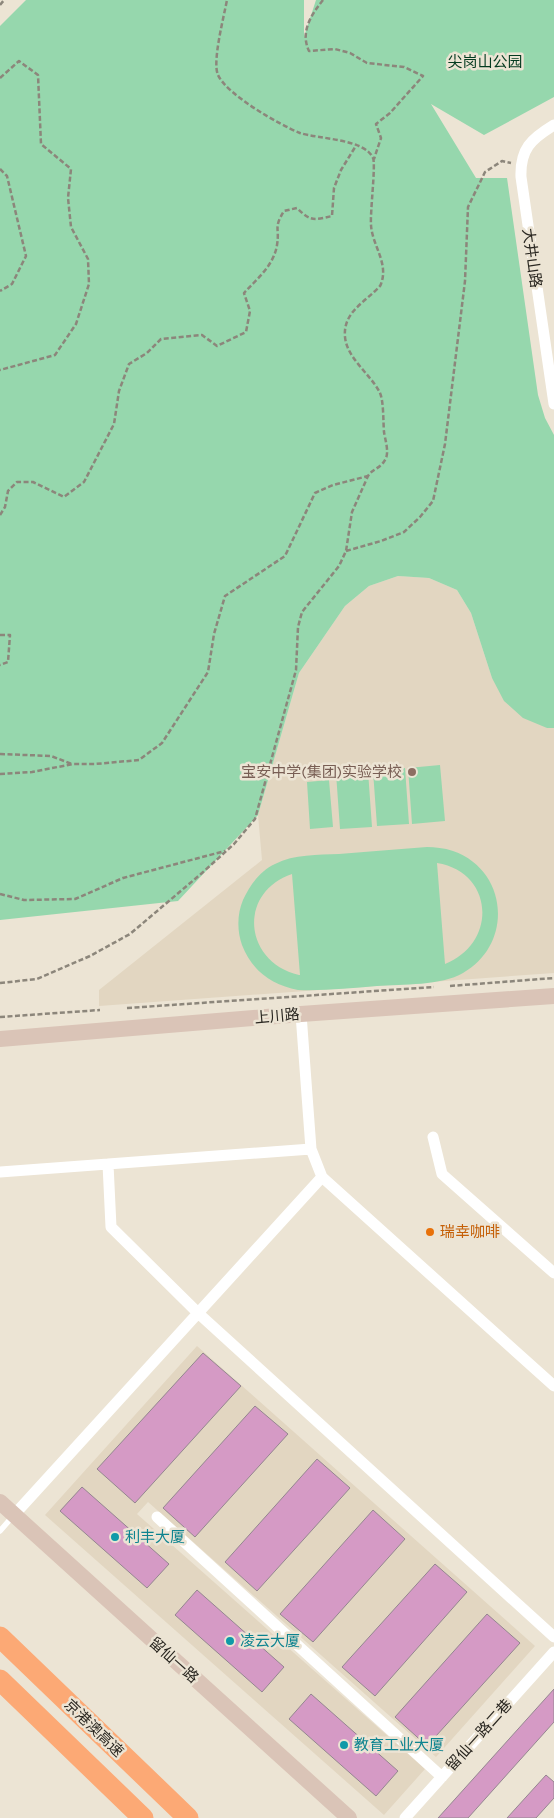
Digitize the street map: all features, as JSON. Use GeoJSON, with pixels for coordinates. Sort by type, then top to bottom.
{"type":"FeatureCollection","features":[{"type":"Feature","properties":{"kind":"highway","name":"京港澳高速"},"geometry":{"type":"LineString","coordinates":[[0,1637],[188,1818]]}},
{"type":"Feature","properties":{"kind":"highway","name":"京港澳高速"},"geometry":{"type":"LineString","coordinates":[[0,1680],[143,1818]]}},
{"type":"Feature","properties":{"kind":"main road","name":"上川路"},"geometry":{"type":"LineString","coordinates":[[0,1039],[301,1014],[554,996]]}},
{"type":"Feature","properties":{"kind":"main road","name":"留仙一路"},"geometry":{"type":"LineString","coordinates":[[0,1502],[349,1818]]}},
{"type":"Feature","properties":{"kind":"street"},"geometry":{"type":"LineString","coordinates":[[520,164],[524,152],[531,142],[554,125]]}},
{"type":"Feature","properties":{"kind":"street","name":"大井山路"},"geometry":{"type":"LineString","coordinates":[[520,164],[554,404]]}},
{"type":"Feature","properties":{"kind":"street"},"geometry":{"type":"LineString","coordinates":[[301,1014],[311,1149],[322,1177],[554,1386]]}},
{"type":"Feature","properties":{"kind":"street"},"geometry":{"type":"LineString","coordinates":[[433,1137],[442,1174],[554,1273]]}},
{"type":"Feature","properties":{"kind":"street"},"geometry":{"type":"LineString","coordinates":[[0,1172],[311,1149]]}},
{"type":"Feature","properties":{"kind":"street"},"geometry":{"type":"LineString","coordinates":[[108,1164],[111,1226],[198,1313],[554,1637]]}},
{"type":"Feature","properties":{"kind":"street"},"geometry":{"type":"LineString","coordinates":[[14,1515],[322,1177]]}},
{"type":"Feature","properties":{"kind":"street"},"geometry":{"type":"LineString","coordinates":[[157,1517],[442,1777]]}},
{"type":"Feature","properties":{"kind":"street","name":"留仙一路二巷"},"geometry":{"type":"LineString","coordinates":[[405,1818],[553,1656]]}},
{"type":"Feature","properties":{"kind":"lane"},"geometry":{"type":"LineString","coordinates":[[0,1531],[14,1515]]}},
{"type":"Feature","properties":{"kind":"path"},"geometry":{"type":"LineString","coordinates":[[0,5],[4,0]]}},
{"type":"Feature","properties":{"kind":"path"},"geometry":{"type":"LineString","coordinates":[[226,0],[216,61],[218,74],[225,84],[242,99],[271,119],[301,133],[357,144],[367,150],[374,159]]}},
{"type":"Feature","properties":{"kind":"path"},"geometry":{"type":"LineString","coordinates":[[0,983],[37,979],[90,956],[130,934],[202,873],[255,819],[296,670],[298,627],[302,612],[339,566],[346,551],[352,512],[368,476],[380,467],[387,455],[380,392],[349,351],[345,338],[346,323],[350,314],[381,285],[384,269],[371,227],[374,159],[381,138],[376,124],[390,113],[423,76],[404,67],[366,63],[350,53],[335,50],[309,51],[306,44],[306,26],[323,0]]}},
{"type":"Feature","properties":{"kind":"path"},"geometry":{"type":"LineString","coordinates":[[0,78],[19,61],[38,75],[41,144],[71,169],[68,198],[71,227],[88,259],[89,284],[76,324],[55,355],[0,370]]}},
{"type":"Feature","properties":{"kind":"path"},"geometry":{"type":"LineString","coordinates":[[0,514],[5,507],[8,491],[17,482],[34,482],[64,497],[84,482],[114,424],[119,391],[130,364],[147,353],[161,339],[202,335],[217,346],[246,332],[250,311],[244,293],[269,266],[277,245],[277,223],[284,211],[297,208],[306,218],[316,219],[332,216],[334,188],[357,144]]}},
{"type":"Feature","properties":{"kind":"path"},"geometry":{"type":"LineString","coordinates":[[346,551],[404,532],[433,501],[445,444],[465,281],[468,207],[485,172],[502,161],[520,164]]}},
{"type":"Feature","properties":{"kind":"path"},"geometry":{"type":"LineString","coordinates":[[0,169],[8,176],[26,256],[12,284],[0,291]]}},
{"type":"Feature","properties":{"kind":"path"},"geometry":{"type":"LineString","coordinates":[[0,774],[32,772],[73,764],[139,760],[162,744],[208,672],[214,634],[225,596],[284,556],[315,493],[333,485],[368,476]]}},
{"type":"Feature","properties":{"kind":"path"},"geometry":{"type":"LineString","coordinates":[[0,635],[10,635],[8,662],[0,665]]}},
{"type":"Feature","properties":{"kind":"path"},"geometry":{"type":"LineString","coordinates":[[0,754],[51,756],[73,764]]}},
{"type":"Feature","properties":{"kind":"path"},"geometry":{"type":"LineString","coordinates":[[0,894],[24,900],[75,899],[123,878],[226,850]]}},
{"type":"Feature","properties":{"kind":"path"},"geometry":{"type":"LineString","coordinates":[[450,986],[554,978]]}},
{"type":"Feature","properties":{"kind":"path"},"geometry":{"type":"LineString","coordinates":[[126,1008],[434,987]]}},
{"type":"Feature","properties":{"kind":"path"},"geometry":{"type":"LineString","coordinates":[[0,1017],[100,1010]]}},
{"type":"Feature","properties":{"kind":"shaded area","name":"宝安中学(集团)实验学校"},"geometry":{"type":"Polygon","coordinates":[[[398,576],[429,578],[457,590],[471,613],[492,678],[547,728],[554,728],[554,973],[99,1006],[99,990],[262,860],[258,815],[299,673],[345,606],[369,586],[398,576]]]}},
{"type":"Feature","properties":{"kind":"shaded area"},"geometry":{"type":"Polygon","coordinates":[[[197,1346],[535,1646],[436,1757],[148,1502],[137,1514],[425,1769],[384,1815],[45,1515],[197,1346]]]}},
{"type":"Feature","properties":{"kind":"green space","name":"尖岗山公园"},"geometry":{"type":"Polygon","coordinates":[[[26,0],[304,0],[304,37],[316,0],[554,0],[554,97],[484,135],[431,104],[476,178],[507,178],[538,395],[545,418],[554,435],[554,728],[547,728],[523,718],[504,701],[492,678],[471,613],[457,590],[429,578],[398,576],[369,586],[345,606],[299,673],[258,815],[178,901],[0,920],[0,26],[26,0]]]}},
{"type":"Feature","properties":{"kind":"green space"},"geometry":{"type":"Polygon","coordinates":[[[440,765],[445,821],[412,824],[408,768],[440,765]]]}},
{"type":"Feature","properties":{"kind":"green space"},"geometry":{"type":"Polygon","coordinates":[[[405,768],[409,824],[377,826],[373,771],[405,768]]]}},
{"type":"Feature","properties":{"kind":"green space"},"geometry":{"type":"Polygon","coordinates":[[[368,771],[372,827],[340,829],[336,773],[368,771]]]}},
{"type":"Feature","properties":{"kind":"green space"},"geometry":{"type":"Polygon","coordinates":[[[329,780],[333,827],[310,829],[307,782],[329,780]]]}},
{"type":"Feature","properties":{"kind":"green space"},"geometry":{"type":"Polygon","coordinates":[[[430,847],[453,851],[471,861],[485,874],[494,890],[498,908],[497,927],[491,944],[479,960],[463,973],[444,980],[422,984],[298,990],[280,985],[271,980],[257,969],[246,954],[240,940],[238,922],[243,900],[252,884],[270,867],[290,858],[306,856],[430,847]],[[437,863],[445,964],[462,954],[474,941],[481,925],[482,909],[479,893],[470,880],[456,869],[437,863]],[[292,874],[274,883],[262,896],[256,911],[254,927],[258,942],[267,956],[281,968],[300,975],[292,874]]]}},
{"type":"Feature","properties":{"kind":"building"},"geometry":{"type":"Polygon","coordinates":[[[203,1353],[241,1386],[135,1503],[97,1469],[203,1353]]]}},
{"type":"Feature","properties":{"kind":"building"},"geometry":{"type":"Polygon","coordinates":[[[255,1406],[288,1434],[195,1537],[163,1508],[255,1406]]]}},
{"type":"Feature","properties":{"kind":"building"},"geometry":{"type":"Polygon","coordinates":[[[317,1459],[350,1488],[257,1591],[225,1562],[317,1459]]]}},
{"type":"Feature","properties":{"kind":"building","name":"利丰大厦"},"geometry":{"type":"Polygon","coordinates":[[[82,1487],[169,1564],[147,1588],[60,1511],[82,1487]]]}},
{"type":"Feature","properties":{"kind":"building"},"geometry":{"type":"Polygon","coordinates":[[[373,1510],[405,1539],[313,1642],[280,1614],[373,1510]]]}},
{"type":"Feature","properties":{"kind":"building"},"geometry":{"type":"Polygon","coordinates":[[[435,1564],[467,1592],[375,1696],[342,1667],[435,1564]]]}},
{"type":"Feature","properties":{"kind":"building","name":"凌云大厦"},"geometry":{"type":"Polygon","coordinates":[[[197,1590],[284,1667],[262,1692],[175,1615],[197,1590]]]}},
{"type":"Feature","properties":{"kind":"building"},"geometry":{"type":"Polygon","coordinates":[[[487,1614],[520,1643],[427,1746],[395,1717],[487,1614]]]}},
{"type":"Feature","properties":{"kind":"building"},"geometry":{"type":"Polygon","coordinates":[[[554,1689],[554,1722],[468,1818],[438,1818],[554,1689]]]}},
{"type":"Feature","properties":{"kind":"building","name":"教育工业大厦"},"geometry":{"type":"Polygon","coordinates":[[[311,1694],[398,1771],[376,1796],[289,1719],[311,1694]]]}},
{"type":"Feature","properties":{"kind":"building"},"geometry":{"type":"Polygon","coordinates":[[[546,1775],[554,1782],[554,1798],[536,1818],[507,1818],[546,1775]]]}},
{"type":"Feature","properties":{"kind":"place","name":"宝安中学(集团)实验学校"},"geometry":{"type":"Point","coordinates":[412,772]}},
{"type":"Feature","properties":{"kind":"place","name":"瑞幸咖啡"},"geometry":{"type":"Point","coordinates":[430,1232]}},
{"type":"Feature","properties":{"kind":"place","name":"利丰大厦"},"geometry":{"type":"Point","coordinates":[115,1537]}},
{"type":"Feature","properties":{"kind":"place","name":"凌云大厦"},"geometry":{"type":"Point","coordinates":[230,1641]}},
{"type":"Feature","properties":{"kind":"place","name":"教育工业大厦"},"geometry":{"type":"Point","coordinates":[344,1745]}}]}
